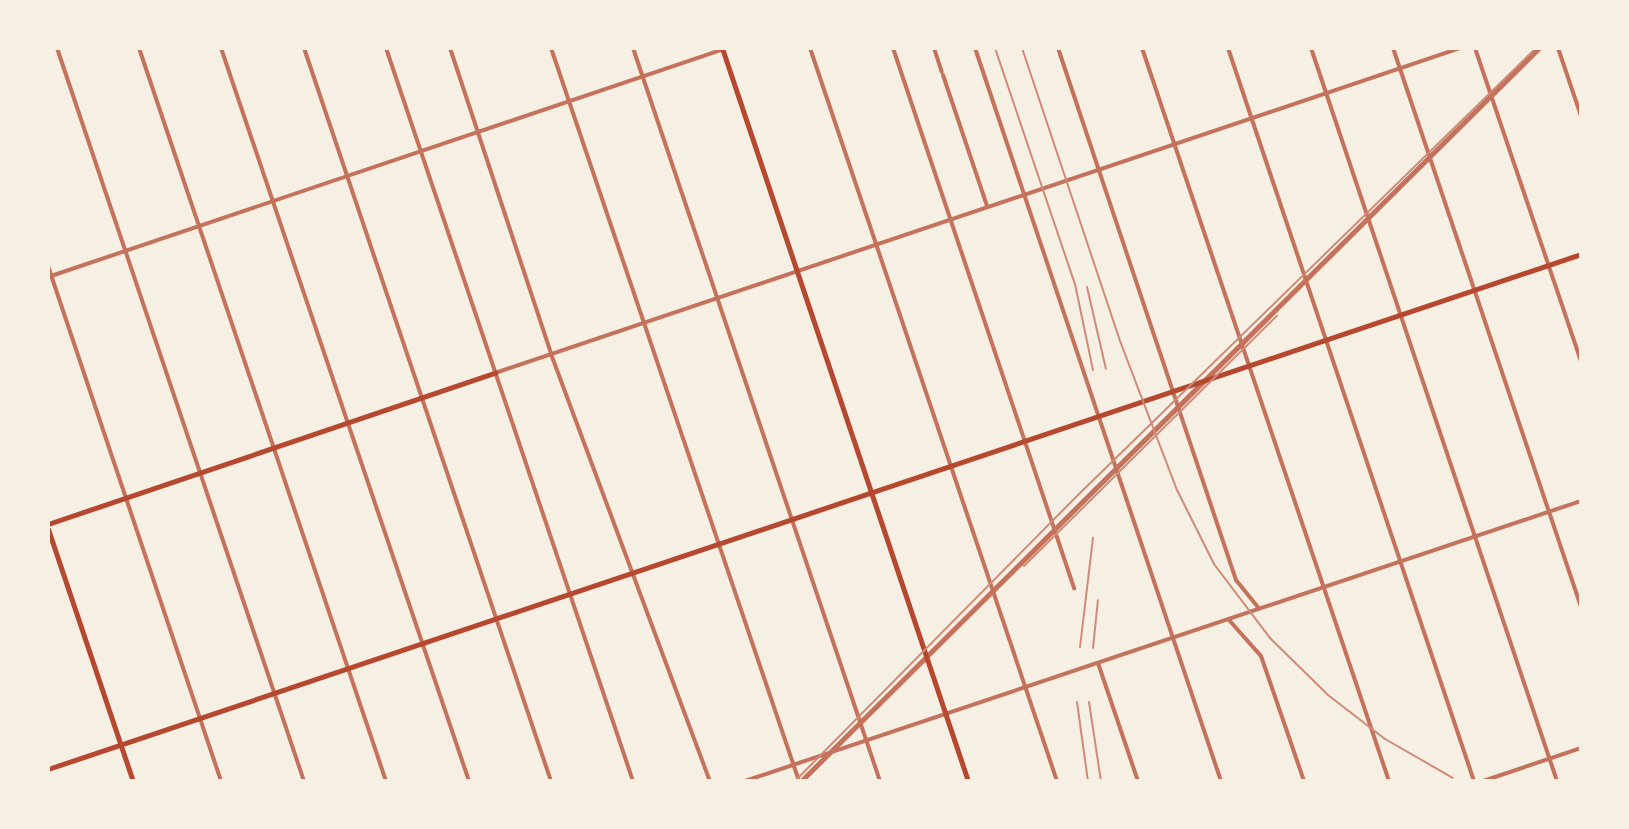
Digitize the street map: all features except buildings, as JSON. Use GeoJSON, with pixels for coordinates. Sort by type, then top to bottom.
{"type":"FeatureCollection","features":[{"type":"Feature","properties":{"kind":"main road"},"geometry":{"type":"LineString","coordinates":[[724,49],[968,781]]}},
{"type":"Feature","properties":{"kind":"main road"},"geometry":{"type":"LineString","coordinates":[[48,769],[1581,254]]}},
{"type":"Feature","properties":{"kind":"main road"},"geometry":{"type":"LineString","coordinates":[[133,781],[48,526],[495,373]]}},
{"type":"Feature","properties":{"kind":"street"},"geometry":{"type":"LineString","coordinates":[[57,48],[304,781]]}},
{"type":"Feature","properties":{"kind":"street"},"geometry":{"type":"LineString","coordinates":[[139,48],[386,781]]}},
{"type":"Feature","properties":{"kind":"street"},"geometry":{"type":"LineString","coordinates":[[221,48],[469,781]]}},
{"type":"Feature","properties":{"kind":"street"},"geometry":{"type":"LineString","coordinates":[[304,48],[551,781]]}},
{"type":"Feature","properties":{"kind":"street"},"geometry":{"type":"LineString","coordinates":[[386,48],[633,781]]}},
{"type":"Feature","properties":{"kind":"street"},"geometry":{"type":"LineString","coordinates":[[450,48],[551,354],[710,781]]}},
{"type":"Feature","properties":{"kind":"street"},"geometry":{"type":"LineString","coordinates":[[551,48],[792,765],[800,781],[1539,48]]}},
{"type":"Feature","properties":{"kind":"street"},"geometry":{"type":"LineString","coordinates":[[633,48],[880,781]]}},
{"type":"Feature","properties":{"kind":"street"},"geometry":{"type":"LineString","coordinates":[[810,48],[1057,781]]}},
{"type":"Feature","properties":{"kind":"street"},"geometry":{"type":"LineString","coordinates":[[893,48],[1074,588]]}},
{"type":"Feature","properties":{"kind":"street"},"geometry":{"type":"LineString","coordinates":[[934,48],[987,207]]}},
{"type":"Feature","properties":{"kind":"street"},"geometry":{"type":"LineString","coordinates":[[975,48],[1221,781]]}},
{"type":"Feature","properties":{"kind":"street"},"geometry":{"type":"LineString","coordinates":[[1058,48],[1236,580],[1260,609]]}},
{"type":"Feature","properties":{"kind":"street"},"geometry":{"type":"LineString","coordinates":[[1142,48],[1389,781]]}},
{"type":"Feature","properties":{"kind":"street"},"geometry":{"type":"LineString","coordinates":[[1228,48],[1474,781]]}},
{"type":"Feature","properties":{"kind":"street"},"geometry":{"type":"LineString","coordinates":[[1311,48],[1557,781]]}},
{"type":"Feature","properties":{"kind":"street"},"geometry":{"type":"LineString","coordinates":[[1393,48],[1581,607]]}},
{"type":"Feature","properties":{"kind":"street"},"geometry":{"type":"LineString","coordinates":[[495,373],[1460,48]]}},
{"type":"Feature","properties":{"kind":"street"},"geometry":{"type":"LineString","coordinates":[[1475,48],[1581,362]]}},
{"type":"Feature","properties":{"kind":"street"},"geometry":{"type":"LineString","coordinates":[[1558,48],[1581,116]]}},
{"type":"Feature","properties":{"kind":"street"},"geometry":{"type":"LineString","coordinates":[[50,276],[724,49]]}},
{"type":"Feature","properties":{"kind":"street"},"geometry":{"type":"LineString","coordinates":[[48,266],[221,781]]}},
{"type":"Feature","properties":{"kind":"street"},"geometry":{"type":"LineString","coordinates":[[745,781],[1581,501]]}},
{"type":"Feature","properties":{"kind":"street"},"geometry":{"type":"LineString","coordinates":[[1230,619],[1261,656],[1304,781]]}},
{"type":"Feature","properties":{"kind":"street"},"geometry":{"type":"LineString","coordinates":[[1098,663],[1138,781]]}},
{"type":"Feature","properties":{"kind":"street"},"geometry":{"type":"LineString","coordinates":[[1483,781],[1581,748]]}},
{"type":"Feature","properties":{"kind":"railway"},"geometry":{"type":"LineString","coordinates":[[995,48],[1075,284],[1093,370]]}},
{"type":"Feature","properties":{"kind":"railway"},"geometry":{"type":"LineString","coordinates":[[1022,48],[1120,341],[1177,490],[1214,564],[1270,638],[1328,695],[1385,739],[1453,778]]}},
{"type":"Feature","properties":{"kind":"railway"},"geometry":{"type":"LineString","coordinates":[[795,781],[1078,495],[1536,48]]}},
{"type":"Feature","properties":{"kind":"railway"},"geometry":{"type":"LineString","coordinates":[[1087,287],[1106,369]]}},
{"type":"Feature","properties":{"kind":"railway"},"geometry":{"type":"LineString","coordinates":[[1024,566],[1277,316]]}},
{"type":"Feature","properties":{"kind":"railway"},"geometry":{"type":"LineString","coordinates":[[1080,647],[1093,538]]}},
{"type":"Feature","properties":{"kind":"railway"},"geometry":{"type":"LineString","coordinates":[[1093,648],[1098,600]]}},
{"type":"Feature","properties":{"kind":"railway"},"geometry":{"type":"LineString","coordinates":[[1077,702],[1088,781]]}},
{"type":"Feature","properties":{"kind":"railway"},"geometry":{"type":"LineString","coordinates":[[1089,702],[1101,781]]}}]}
